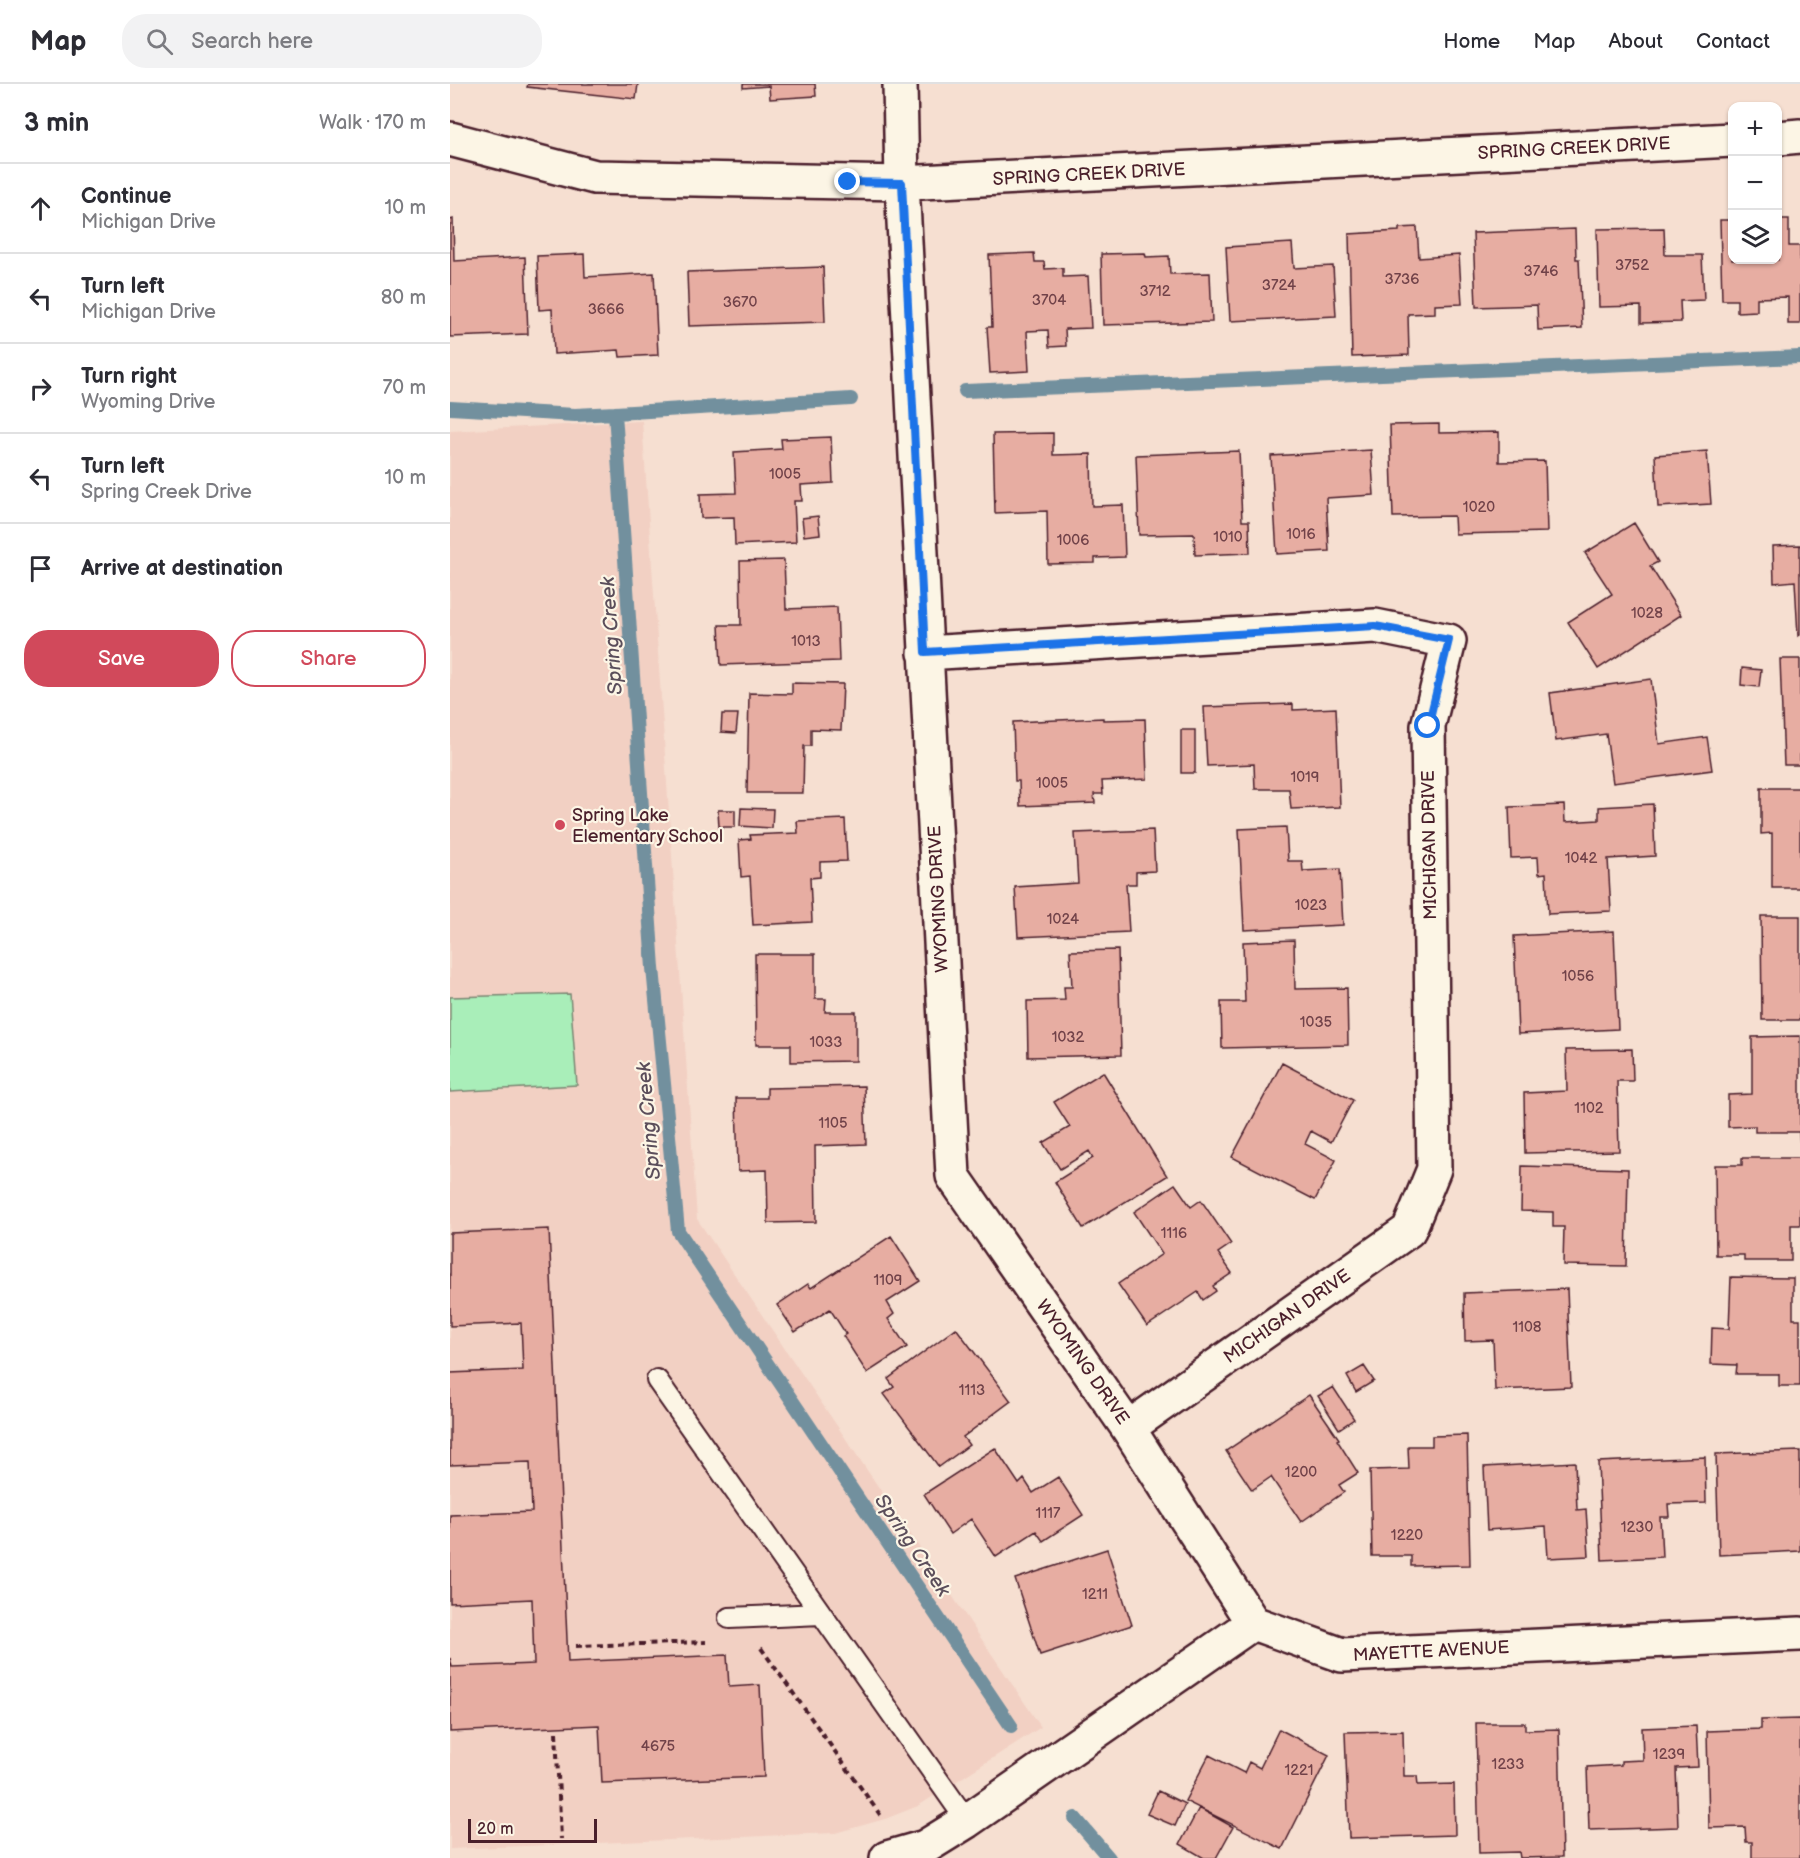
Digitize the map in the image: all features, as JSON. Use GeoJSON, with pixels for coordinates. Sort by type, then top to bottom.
{"type":"FeatureCollection","features":[{"type":"Feature","properties":{"kind":"street","name":"WYOMING DRIVE"},"geometry":{"type":"LineString","coordinates":[[900,84],[902,183],[953,1176],[1128,1428],[1253,1623]]}},
{"type":"Feature","properties":{"kind":"street"},"geometry":{"type":"LineString","coordinates":[[1782,138],[1800,136]]}},
{"type":"Feature","properties":{"kind":"street","name":"SPRING CREEK DRIVE"},"geometry":{"type":"LineString","coordinates":[[450,139],[595,177],[902,183],[1728,140]]}},
{"type":"Feature","properties":{"kind":"street","name":"MICHIGAN DRIVE"},"geometry":{"type":"LineString","coordinates":[[925,652],[1375,626],[1449,640],[1428,726],[1434,1169],[1422,1200],[1409,1230],[1128,1428]]}},
{"type":"Feature","properties":{"kind":"street"},"geometry":{"type":"LineString","coordinates":[[887,1858],[929,1852],[967,1821],[1253,1623]]}},
{"type":"Feature","properties":{"kind":"street","name":"MAYETTE AVENUE"},"geometry":{"type":"LineString","coordinates":[[1253,1623],[1342,1654],[1800,1634]]}},
{"type":"Feature","properties":{"kind":"lane"},"geometry":{"type":"LineString","coordinates":[[657,1380],[967,1821]]}},
{"type":"Feature","properties":{"kind":"lane"},"geometry":{"type":"LineString","coordinates":[[729,1618],[821,1614]]}},
{"type":"Feature","properties":{"kind":"path"},"geometry":{"type":"LineString","coordinates":[[755,1640],[881,1816]]}},
{"type":"Feature","properties":{"kind":"path"},"geometry":{"type":"LineString","coordinates":[[576,1646],[715,1642]]}},
{"type":"Feature","properties":{"kind":"path"},"geometry":{"type":"LineString","coordinates":[[556,1732],[561,1839]]}},
{"type":"Feature","properties":{"kind":"shaded area","name":"Spring Lake Elementary School"},"geometry":{"type":"Polygon","coordinates":[[[642,421],[697,1219],[1041,1727],[918,1806],[885,1819],[835,1833],[450,1849],[450,431],[642,421]]]}},
{"type":"Feature","properties":{"kind":"green space"},"geometry":{"type":"Polygon","coordinates":[[[570,994],[577,1085],[450,1092],[450,997],[570,994]]]}},
{"type":"Feature","properties":{"kind":"building"},"geometry":{"type":"Polygon","coordinates":[[[528,84],[638,84],[636,99],[527,87],[528,84]]]}},
{"type":"Feature","properties":{"kind":"building"},"geometry":{"type":"Polygon","coordinates":[[[743,84],[815,84],[816,96],[770,99],[769,86],[743,88],[743,84]]]}},
{"type":"Feature","properties":{"kind":"building"},"geometry":{"type":"Polygon","coordinates":[[[453,219],[454,261],[525,257],[528,334],[450,337],[450,220],[453,219]]]}},
{"type":"Feature","properties":{"kind":"building"},"geometry":{"type":"Polygon","coordinates":[[[1782,219],[1789,219],[1789,246],[1800,246],[1800,324],[1788,324],[1788,297],[1757,298],[1757,311],[1737,312],[1737,300],[1722,300],[1720,220],[1728,220],[1728,264],[1782,264],[1782,219]]]}},
{"type":"Feature","properties":{"kind":"building"},"geometry":{"type":"Polygon","coordinates":[[[1417,227],[1419,258],[1459,255],[1462,304],[1435,305],[1435,313],[1408,314],[1409,355],[1352,357],[1349,234],[1399,231],[1399,228],[1417,227]]]}},
{"type":"Feature","properties":{"kind":"building"},"geometry":{"type":"Polygon","coordinates":[[[1664,228],[1665,255],[1702,255],[1704,300],[1680,301],[1681,322],[1641,323],[1641,306],[1599,307],[1597,229],[1664,228]]]}},
{"type":"Feature","properties":{"kind":"building"},"geometry":{"type":"Polygon","coordinates":[[[1575,229],[1576,259],[1579,259],[1582,328],[1538,330],[1537,305],[1476,307],[1473,233],[1575,229]]]}},
{"type":"Feature","properties":{"kind":"building"},"geometry":{"type":"Polygon","coordinates":[[[1292,243],[1294,268],[1333,266],[1336,316],[1230,321],[1226,247],[1292,243]]]}},
{"type":"Feature","properties":{"kind":"building"},"geometry":{"type":"Polygon","coordinates":[[[1034,253],[1035,262],[1044,262],[1045,269],[1063,268],[1063,277],[1088,276],[1091,328],[1065,329],[1066,346],[1049,347],[1048,330],[1027,331],[1029,371],[990,373],[987,327],[992,327],[989,255],[1034,253]]]}},
{"type":"Feature","properties":{"kind":"building"},"geometry":{"type":"Polygon","coordinates":[[[1145,253],[1146,257],[1169,256],[1170,274],[1210,273],[1212,322],[1103,325],[1101,254],[1145,253]]]}},
{"type":"Feature","properties":{"kind":"building"},"geometry":{"type":"Polygon","coordinates":[[[584,254],[585,277],[654,273],[658,355],[620,357],[619,350],[554,354],[552,309],[539,310],[537,256],[584,254]]]}},
{"type":"Feature","properties":{"kind":"building"},"geometry":{"type":"Polygon","coordinates":[[[823,267],[825,322],[689,326],[687,272],[823,267]]]}},
{"type":"Feature","properties":{"kind":"building"},"geometry":{"type":"Polygon","coordinates":[[[1439,424],[1439,433],[1499,432],[1499,462],[1545,461],[1547,532],[1455,534],[1454,516],[1393,517],[1390,425],[1439,424]]]}},
{"type":"Feature","properties":{"kind":"building"},"geometry":{"type":"Polygon","coordinates":[[[1053,433],[1053,455],[1091,454],[1092,506],[1123,505],[1125,557],[1095,558],[1095,563],[1048,564],[1047,511],[995,513],[993,434],[1053,433]]]}},
{"type":"Feature","properties":{"kind":"building"},"geometry":{"type":"Polygon","coordinates":[[[831,437],[833,483],[801,485],[802,501],[794,501],[796,542],[735,545],[734,517],[701,518],[700,494],[736,493],[734,452],[782,449],[781,439],[831,437]]]}},
{"type":"Feature","properties":{"kind":"building"},"geometry":{"type":"Polygon","coordinates":[[[1371,450],[1374,495],[1326,498],[1329,551],[1277,554],[1271,456],[1371,450]]]}},
{"type":"Feature","properties":{"kind":"building"},"geometry":{"type":"Polygon","coordinates":[[[1239,451],[1242,521],[1249,521],[1250,553],[1195,555],[1194,534],[1139,535],[1136,455],[1239,451]]]}},
{"type":"Feature","properties":{"kind":"building"},"geometry":{"type":"Polygon","coordinates":[[[1707,451],[1711,504],[1658,507],[1655,455],[1707,451]]]}},
{"type":"Feature","properties":{"kind":"building"},"geometry":{"type":"Polygon","coordinates":[[[818,516],[820,534],[804,536],[802,518],[818,516]]]}},
{"type":"Feature","properties":{"kind":"building"},"geometry":{"type":"Polygon","coordinates":[[[1634,523],[1658,562],[1650,566],[1681,615],[1598,669],[1568,622],[1612,594],[1585,553],[1634,523]]]}},
{"type":"Feature","properties":{"kind":"building"},"geometry":{"type":"Polygon","coordinates":[[[1800,545],[1800,635],[1798,636],[1795,581],[1774,583],[1773,546],[1800,545]]]}},
{"type":"Feature","properties":{"kind":"building"},"geometry":{"type":"Polygon","coordinates":[[[784,560],[786,609],[837,607],[839,661],[721,665],[719,625],[741,625],[740,561],[784,560]]]}},
{"type":"Feature","properties":{"kind":"building"},"geometry":{"type":"Polygon","coordinates":[[[1780,659],[1800,659],[1800,765],[1784,765],[1780,659]]]}},
{"type":"Feature","properties":{"kind":"building"},"geometry":{"type":"Polygon","coordinates":[[[1742,668],[1761,670],[1759,687],[1741,685],[1742,668]]]}},
{"type":"Feature","properties":{"kind":"building"},"geometry":{"type":"Polygon","coordinates":[[[1651,679],[1659,744],[1707,737],[1712,770],[1613,783],[1606,734],[1556,741],[1550,693],[1651,679]]]}},
{"type":"Feature","properties":{"kind":"building"},"geometry":{"type":"Polygon","coordinates":[[[792,683],[843,684],[841,730],[811,729],[811,746],[804,746],[803,793],[747,793],[749,693],[792,694],[792,683]]]}},
{"type":"Feature","properties":{"kind":"building"},"geometry":{"type":"Polygon","coordinates":[[[1293,704],[1293,710],[1336,708],[1340,807],[1291,809],[1289,789],[1255,789],[1254,764],[1207,766],[1204,707],[1293,704]]]}},
{"type":"Feature","properties":{"kind":"building"},"geometry":{"type":"Polygon","coordinates":[[[722,714],[738,714],[736,733],[721,732],[722,714]]]}},
{"type":"Feature","properties":{"kind":"building"},"geometry":{"type":"Polygon","coordinates":[[[1103,718],[1103,720],[1145,719],[1147,779],[1102,781],[1103,794],[1094,794],[1095,803],[1020,806],[1019,781],[1015,781],[1013,722],[1103,718]]]}},
{"type":"Feature","properties":{"kind":"building"},"geometry":{"type":"Polygon","coordinates":[[[1181,730],[1195,730],[1195,773],[1181,773],[1181,730]]]}},
{"type":"Feature","properties":{"kind":"building"},"geometry":{"type":"Polygon","coordinates":[[[1761,788],[1800,788],[1800,888],[1772,888],[1772,833],[1761,834],[1761,788]]]}},
{"type":"Feature","properties":{"kind":"building"},"geometry":{"type":"Polygon","coordinates":[[[1653,804],[1655,856],[1608,859],[1611,911],[1548,914],[1546,873],[1539,874],[1538,857],[1511,858],[1509,807],[1564,805],[1565,822],[1599,820],[1599,807],[1653,804]]]}},
{"type":"Feature","properties":{"kind":"building"},"geometry":{"type":"Polygon","coordinates":[[[741,808],[773,809],[772,828],[740,826],[741,808]]]}},
{"type":"Feature","properties":{"kind":"building"},"geometry":{"type":"Polygon","coordinates":[[[718,810],[735,810],[735,827],[719,827],[718,810]]]}},
{"type":"Feature","properties":{"kind":"building"},"geometry":{"type":"Polygon","coordinates":[[[845,819],[847,861],[820,862],[820,877],[810,878],[812,922],[753,925],[750,876],[741,877],[739,840],[751,839],[750,835],[798,833],[797,821],[845,819]]]}},
{"type":"Feature","properties":{"kind":"building"},"geometry":{"type":"Polygon","coordinates":[[[1286,827],[1288,861],[1302,861],[1303,871],[1340,869],[1343,925],[1244,930],[1239,829],[1286,827]]]}},
{"type":"Feature","properties":{"kind":"building"},"geometry":{"type":"Polygon","coordinates":[[[1153,830],[1155,871],[1136,872],[1136,884],[1126,884],[1129,932],[1018,937],[1015,887],[1078,883],[1075,833],[1153,830]]]}},
{"type":"Feature","properties":{"kind":"building"},"geometry":{"type":"Polygon","coordinates":[[[1761,916],[1800,916],[1800,1020],[1762,1020],[1761,916]]]}},
{"type":"Feature","properties":{"kind":"building"},"geometry":{"type":"Polygon","coordinates":[[[1614,931],[1618,1029],[1518,1034],[1514,936],[1614,931]]]}},
{"type":"Feature","properties":{"kind":"building"},"geometry":{"type":"Polygon","coordinates":[[[1294,940],[1295,989],[1347,988],[1348,1045],[1222,1048],[1221,1002],[1245,1002],[1243,942],[1294,940]]]}},
{"type":"Feature","properties":{"kind":"building"},"geometry":{"type":"Polygon","coordinates":[[[1118,950],[1121,1055],[1028,1057],[1027,1001],[1065,1000],[1064,987],[1072,987],[1070,951],[1118,950]]]}},
{"type":"Feature","properties":{"kind":"building"},"geometry":{"type":"Polygon","coordinates":[[[755,954],[815,954],[815,999],[826,999],[825,1012],[856,1012],[856,1061],[791,1062],[791,1045],[756,1045],[755,954]]]}},
{"type":"Feature","properties":{"kind":"building"},"geometry":{"type":"Polygon","coordinates":[[[1800,1036],[1800,1146],[1799,1132],[1755,1132],[1755,1126],[1728,1127],[1728,1095],[1752,1094],[1752,1037],[1800,1036]]]}},
{"type":"Feature","properties":{"kind":"building"},"geometry":{"type":"Polygon","coordinates":[[[1632,1049],[1633,1081],[1617,1081],[1619,1151],[1525,1153],[1524,1093],[1567,1091],[1566,1050],[1632,1049]]]}},
{"type":"Feature","properties":{"kind":"building"},"geometry":{"type":"Polygon","coordinates":[[[1282,1063],[1353,1100],[1331,1142],[1311,1131],[1305,1144],[1336,1160],[1315,1200],[1232,1157],[1282,1063]]]}},
{"type":"Feature","properties":{"kind":"building"},"geometry":{"type":"Polygon","coordinates":[[[1103,1072],[1167,1176],[1083,1228],[1055,1182],[1093,1158],[1089,1151],[1060,1169],[1043,1143],[1070,1127],[1054,1102],[1103,1072]]]}},
{"type":"Feature","properties":{"kind":"building"},"geometry":{"type":"Polygon","coordinates":[[[864,1086],[866,1144],[815,1146],[816,1222],[768,1223],[767,1170],[738,1171],[736,1098],[767,1098],[767,1088],[864,1086]]]}},
{"type":"Feature","properties":{"kind":"building"},"geometry":{"type":"Polygon","coordinates":[[[1742,1158],[1800,1158],[1800,1225],[1791,1225],[1791,1261],[1744,1261],[1744,1255],[1716,1255],[1715,1165],[1742,1165],[1742,1158]]]}},
{"type":"Feature","properties":{"kind":"building"},"geometry":{"type":"Polygon","coordinates":[[[1522,1166],[1628,1169],[1626,1266],[1563,1265],[1564,1227],[1553,1227],[1553,1212],[1521,1211],[1522,1166]]]}},
{"type":"Feature","properties":{"kind":"building"},"geometry":{"type":"Polygon","coordinates":[[[1175,1184],[1191,1207],[1201,1200],[1231,1244],[1218,1253],[1232,1273],[1213,1286],[1216,1291],[1203,1300],[1198,1292],[1147,1326],[1118,1284],[1162,1254],[1134,1212],[1175,1184]]]}},
{"type":"Feature","properties":{"kind":"building"},"geometry":{"type":"Polygon","coordinates":[[[549,1229],[568,1662],[727,1655],[729,1687],[760,1685],[764,1777],[602,1783],[599,1725],[450,1732],[450,1658],[452,1667],[534,1664],[532,1599],[450,1603],[450,1515],[532,1512],[530,1462],[450,1465],[450,1373],[523,1370],[521,1323],[450,1326],[450,1233],[549,1229]]]}},
{"type":"Feature","properties":{"kind":"building"},"geometry":{"type":"Polygon","coordinates":[[[891,1236],[920,1281],[887,1302],[894,1314],[888,1319],[907,1347],[867,1373],[843,1336],[846,1334],[830,1309],[795,1332],[777,1305],[808,1284],[811,1288],[891,1236]]]}},
{"type":"Feature","properties":{"kind":"building"},"geometry":{"type":"Polygon","coordinates":[[[1731,1277],[1793,1278],[1793,1319],[1800,1319],[1800,1386],[1779,1386],[1779,1374],[1736,1374],[1737,1365],[1711,1364],[1712,1328],[1729,1329],[1731,1277]]]}},
{"type":"Feature","properties":{"kind":"building"},"geometry":{"type":"Polygon","coordinates":[[[1567,1289],[1571,1387],[1495,1390],[1493,1340],[1465,1341],[1464,1293],[1567,1289]]]}},
{"type":"Feature","properties":{"kind":"building"},"geometry":{"type":"Polygon","coordinates":[[[956,1328],[1011,1401],[963,1437],[969,1445],[939,1467],[884,1394],[894,1387],[888,1379],[956,1328]]]}},
{"type":"Feature","properties":{"kind":"building"},"geometry":{"type":"Polygon","coordinates":[[[1364,1366],[1374,1381],[1356,1392],[1347,1376],[1364,1366]]]}},
{"type":"Feature","properties":{"kind":"building"},"geometry":{"type":"Polygon","coordinates":[[[1333,1387],[1354,1419],[1339,1429],[1318,1396],[1333,1387]]]}},
{"type":"Feature","properties":{"kind":"building"},"geometry":{"type":"Polygon","coordinates":[[[1309,1395],[1339,1439],[1337,1440],[1358,1473],[1339,1485],[1344,1492],[1301,1522],[1271,1477],[1252,1490],[1226,1451],[1309,1395]]]}},
{"type":"Feature","properties":{"kind":"building"},"geometry":{"type":"Polygon","coordinates":[[[1467,1435],[1470,1565],[1411,1566],[1411,1556],[1372,1556],[1370,1470],[1409,1469],[1408,1446],[1432,1446],[1432,1436],[1467,1435]]]}},
{"type":"Feature","properties":{"kind":"building"},"geometry":{"type":"Polygon","coordinates":[[[995,1448],[1019,1484],[1024,1479],[1033,1493],[1058,1477],[1083,1515],[1043,1541],[1036,1531],[996,1557],[971,1519],[950,1534],[924,1494],[995,1448]]]}},
{"type":"Feature","properties":{"kind":"building"},"geometry":{"type":"Polygon","coordinates":[[[1800,1451],[1800,1551],[1719,1555],[1716,1454],[1800,1451]]]}},
{"type":"Feature","properties":{"kind":"building"},"geometry":{"type":"Polygon","coordinates":[[[1705,1457],[1706,1503],[1668,1504],[1669,1517],[1660,1517],[1662,1557],[1602,1560],[1598,1462],[1705,1457]]]}},
{"type":"Feature","properties":{"kind":"building"},"geometry":{"type":"Polygon","coordinates":[[[1575,1462],[1577,1510],[1586,1509],[1589,1556],[1548,1558],[1546,1526],[1487,1530],[1484,1467],[1575,1462]]]}},
{"type":"Feature","properties":{"kind":"building"},"geometry":{"type":"Polygon","coordinates":[[[1107,1549],[1132,1625],[1040,1655],[1015,1579],[1107,1549]]]}},
{"type":"Feature","properties":{"kind":"building"},"geometry":{"type":"Polygon","coordinates":[[[1800,1719],[1800,1858],[1752,1858],[1752,1842],[1746,1842],[1745,1827],[1709,1828],[1707,1731],[1761,1729],[1761,1720],[1800,1719]]]}},
{"type":"Feature","properties":{"kind":"building"},"geometry":{"type":"Polygon","coordinates":[[[1476,1723],[1525,1723],[1525,1730],[1559,1729],[1562,1857],[1520,1858],[1519,1852],[1479,1853],[1476,1723]]]}},
{"type":"Feature","properties":{"kind":"building"},"geometry":{"type":"Polygon","coordinates":[[[1696,1726],[1698,1767],[1676,1768],[1678,1827],[1589,1830],[1587,1767],[1621,1765],[1621,1761],[1643,1760],[1642,1728],[1696,1726]]]}},
{"type":"Feature","properties":{"kind":"building"},"geometry":{"type":"Polygon","coordinates":[[[1279,1729],[1329,1755],[1282,1849],[1185,1801],[1209,1755],[1244,1773],[1249,1762],[1260,1768],[1279,1729]]]}},
{"type":"Feature","properties":{"kind":"building"},"geometry":{"type":"Polygon","coordinates":[[[1403,1731],[1404,1776],[1417,1776],[1418,1785],[1454,1784],[1455,1835],[1349,1838],[1345,1732],[1403,1731]]]}},
{"type":"Feature","properties":{"kind":"building"},"geometry":{"type":"Polygon","coordinates":[[[1158,1791],[1185,1804],[1175,1826],[1147,1814],[1158,1791]]]}},
{"type":"Feature","properties":{"kind":"building"},"geometry":{"type":"Polygon","coordinates":[[[1199,1808],[1233,1827],[1216,1858],[1204,1858],[1180,1844],[1199,1808]]]}},
{"type":"Feature","properties":{"kind":"waterway"},"geometry":{"type":"LineString","coordinates":[[965,391],[1800,357]]}},
{"type":"Feature","properties":{"kind":"waterway","name":"Spring Creek"},"geometry":{"type":"LineString","coordinates":[[615,413],[851,399]]}},
{"type":"Feature","properties":{"kind":"waterway","name":"Spring Creek"},"geometry":{"type":"LineString","coordinates":[[450,408],[575,415],[615,413],[653,968],[678,1231],[1011,1726]]}},
{"type":"Feature","properties":{"kind":"waterway","name":"Spring Creek"},"geometry":{"type":"LineString","coordinates":[[1075,1818],[1109,1858]]}},
{"type":"Feature","properties":{"kind":"place","name":"Spring Lake Elementary School"},"geometry":{"type":"Point","coordinates":[560,825]}},
{"type":"Feature","properties":{"kind":"route"},"geometry":{"type":"LineString","coordinates":[[848,182],[902,183],[925,652],[1375,626],[1449,640],[1428,726]]}}]}
